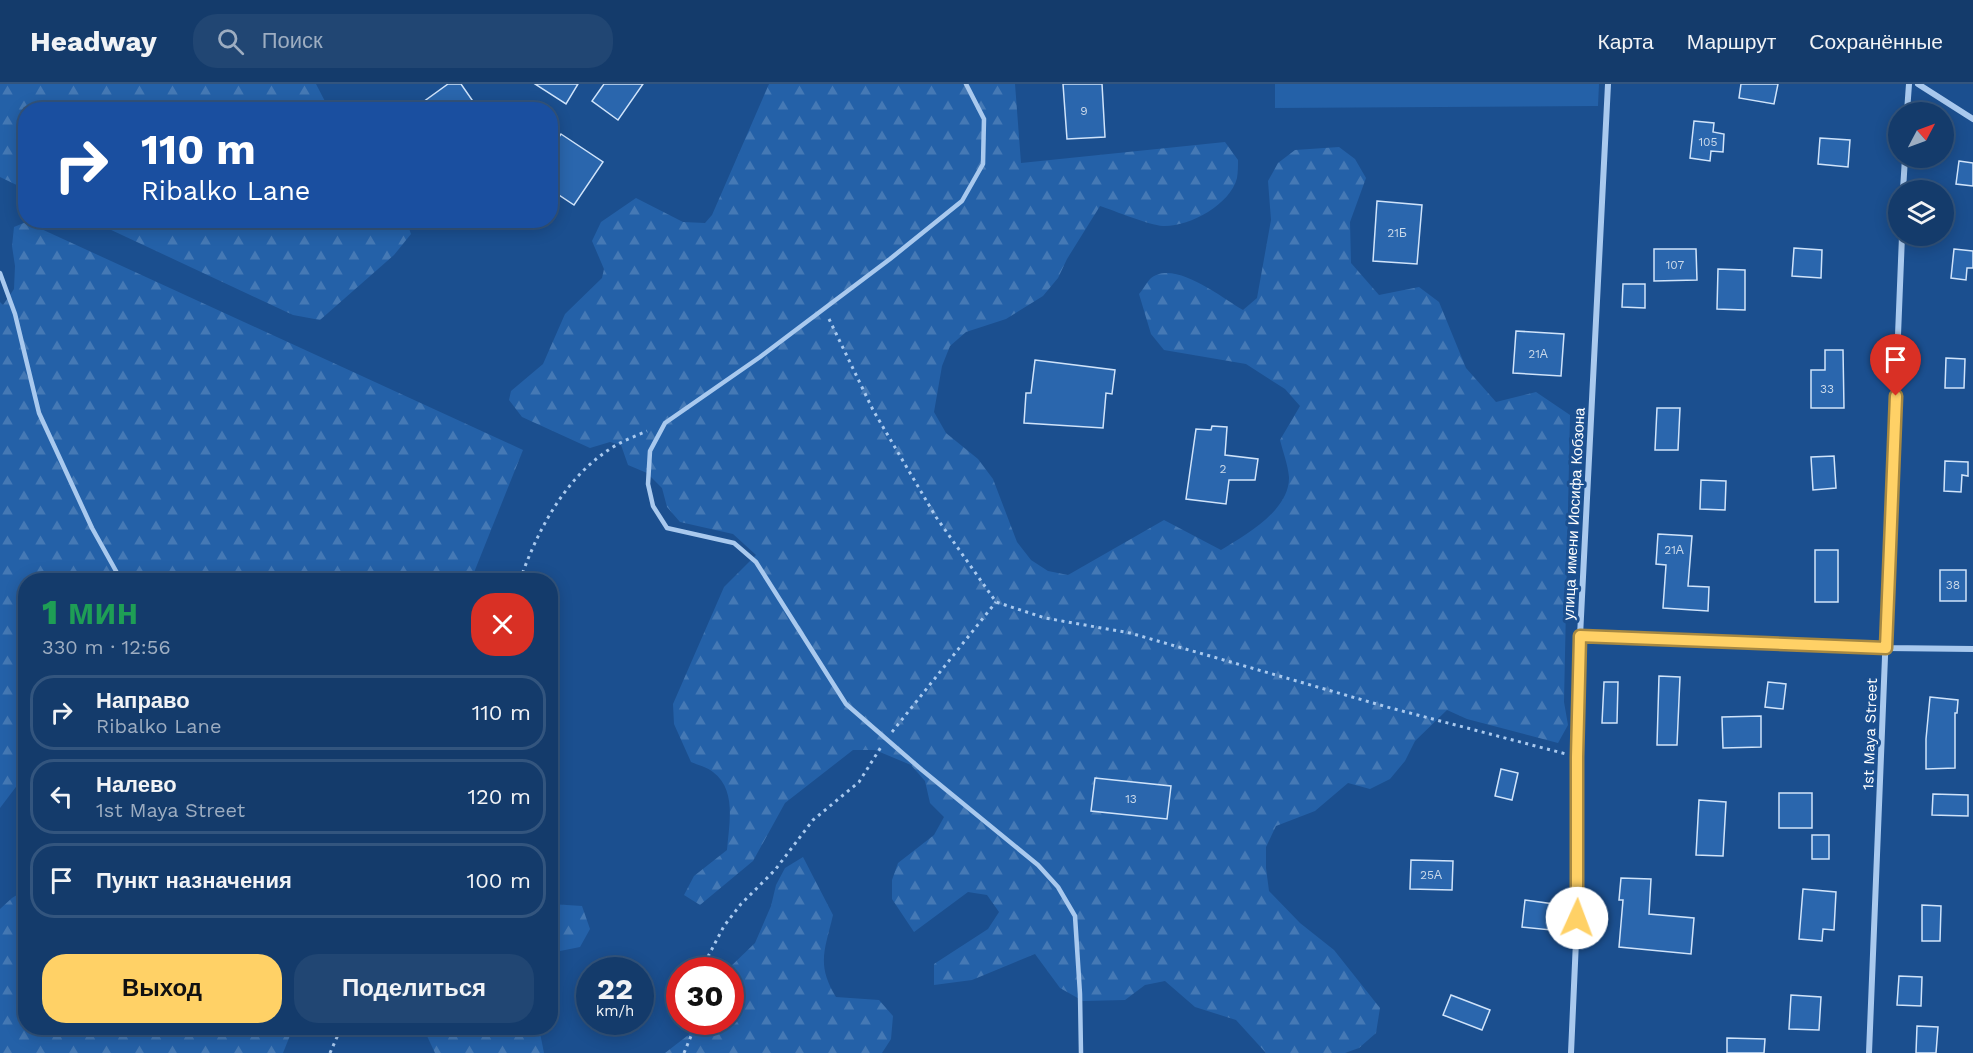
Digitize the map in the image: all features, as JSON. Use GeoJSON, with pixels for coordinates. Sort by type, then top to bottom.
{"type":"FeatureCollection","features":[{"type":"Feature","properties":{"kind":"street","name":"улица имени Иосифа Кобзона"},"geometry":{"type":"LineString","coordinates":[[1571,1053],[1578,896],[1577,757],[1580,636],[1608,84]]}},
{"type":"Feature","properties":{"kind":"street"},"geometry":{"type":"LineString","coordinates":[[1908,102],[1909,84]]}},
{"type":"Feature","properties":{"kind":"street"},"geometry":{"type":"LineString","coordinates":[[1918,84],[1973,119]]}},
{"type":"Feature","properties":{"kind":"street","name":"1st Maya Street"},"geometry":{"type":"LineString","coordinates":[[1869,1053],[1902,246]]}},
{"type":"Feature","properties":{"kind":"street"},"geometry":{"type":"LineString","coordinates":[[1580,636],[1886,648],[1973,649]]}},
{"type":"Feature","properties":{"kind":"lane"},"geometry":{"type":"LineString","coordinates":[[966,84],[984,119],[983,164],[962,201],[760,357],[665,423],[650,451],[648,484],[652,506],[667,528],[734,543],[756,562],[846,704],[886,740],[1038,865],[1058,887],[1075,916],[1081,1053]]}},
{"type":"Feature","properties":{"kind":"lane"},"geometry":{"type":"LineString","coordinates":[[0,273],[15,314],[39,412],[92,528],[117,573]]}},
{"type":"Feature","properties":{"kind":"lane"},"geometry":{"type":"LineString","coordinates":[[0,294],[7,293]]}},
{"type":"Feature","properties":{"kind":"path"},"geometry":{"type":"LineString","coordinates":[[824,309],[873,410],[936,517],[996,602],[1046,618],[1130,633],[1387,707],[1577,757]]}},
{"type":"Feature","properties":{"kind":"path"},"geometry":{"type":"LineString","coordinates":[[523,573],[548,515],[585,468],[614,446],[665,423]]}},
{"type":"Feature","properties":{"kind":"path"},"geometry":{"type":"LineString","coordinates":[[708,957],[724,926],[741,904],[776,870],[813,820],[859,782],[886,740],[996,602]]}},
{"type":"Feature","properties":{"kind":"path"},"geometry":{"type":"LineString","coordinates":[[330,1053],[338,1035]]}},
{"type":"Feature","properties":{"kind":"path"},"geometry":{"type":"LineString","coordinates":[[684,1053],[692,1035]]}},
{"type":"Feature","properties":{"kind":"green space"},"geometry":{"type":"Polygon","coordinates":[[[0,84],[316,84],[325,102],[18,102],[18,186],[0,177],[0,84]]]}},
{"type":"Feature","properties":{"kind":"green space"},"geometry":{"type":"Polygon","coordinates":[[[769,84],[1015,84],[1021,163],[1225,142],[1238,160],[1237,178],[1226,197],[1207,212],[1185,223],[1157,225],[1100,206],[1058,278],[1043,296],[1006,319],[966,332],[950,346],[942,366],[934,412],[946,433],[978,459],[993,479],[1017,542],[1031,560],[1048,571],[1068,575],[1164,520],[1221,550],[1265,520],[1282,500],[1289,477],[1280,440],[1300,406],[1285,389],[1246,364],[1164,350],[1151,334],[1139,294],[1150,279],[1160,274],[1171,273],[1197,282],[1243,310],[1257,298],[1271,220],[1268,181],[1278,163],[1295,150],[1339,147],[1355,159],[1366,178],[1350,222],[1351,263],[1379,295],[1419,287],[1439,302],[1466,368],[1496,402],[1536,392],[1570,415],[1564,702],[1568,725],[1558,743],[1467,719],[1447,710],[1415,741],[1405,761],[1390,779],[1370,789],[1348,783],[1315,811],[1276,826],[1266,847],[1269,891],[1300,923],[1334,950],[1380,1008],[1376,1033],[1359,1048],[1345,1053],[1266,1053],[1236,1020],[1195,1007],[1165,981],[1145,985],[1125,1000],[1083,1001],[1060,988],[1035,954],[972,980],[934,985],[934,964],[988,929],[999,912],[987,895],[968,892],[914,932],[892,899],[892,880],[898,863],[934,835],[944,817],[930,803],[925,781],[911,765],[875,750],[853,750],[785,803],[753,861],[700,905],[684,895],[694,876],[727,850],[730,808],[726,788],[721,779],[711,770],[691,762],[674,724],[673,704],[724,587],[756,555],[733,534],[680,522],[667,507],[662,488],[647,473],[628,465],[621,445],[610,442],[590,448],[522,417],[509,400],[511,391],[543,364],[565,314],[602,278],[604,269],[592,241],[601,222],[636,198],[683,222],[705,223],[712,215],[769,84]]]}},
{"type":"Feature","properties":{"kind":"green space"},"geometry":{"type":"Polygon","coordinates":[[[1275,84],[1599,84],[1598,106],[1275,108],[1275,84]]]}},
{"type":"Feature","properties":{"kind":"green space"},"geometry":{"type":"Polygon","coordinates":[[[18,225],[18,228],[39,228],[523,450],[474,573],[18,573],[18,784],[0,808],[0,302],[3,305],[14,289],[15,266],[12,246],[14,227],[18,225]]]}},
{"type":"Feature","properties":{"kind":"green space"},"geometry":{"type":"Polygon","coordinates":[[[107,228],[409,228],[411,234],[394,255],[320,320],[293,315],[107,228]]]}},
{"type":"Feature","properties":{"kind":"green space"},"geometry":{"type":"Polygon","coordinates":[[[803,857],[833,915],[825,948],[824,966],[836,997],[879,1000],[893,1016],[891,1039],[882,1053],[665,1053],[688,1035],[744,1035],[744,957],[740,957],[755,943],[771,906],[776,885],[785,868],[803,857]]]}},
{"type":"Feature","properties":{"kind":"green space"},"geometry":{"type":"Polygon","coordinates":[[[18,894],[18,1035],[290,1035],[283,1053],[0,1053],[0,909],[18,894]]]}},
{"type":"Feature","properties":{"kind":"green space"},"geometry":{"type":"Polygon","coordinates":[[[558,904],[582,906],[590,929],[580,947],[558,953],[558,904]]]}},
{"type":"Feature","properties":{"kind":"green space"},"geometry":{"type":"Polygon","coordinates":[[[540,1035],[544,1053],[435,1053],[427,1036],[540,1035]]]}},
{"type":"Feature","properties":{"kind":"building"},"geometry":{"type":"Polygon","coordinates":[[[448,84],[461,84],[473,102],[423,102],[448,84]]]}},
{"type":"Feature","properties":{"kind":"building"},"geometry":{"type":"Polygon","coordinates":[[[535,84],[578,84],[566,104],[535,84]]]}},
{"type":"Feature","properties":{"kind":"building"},"geometry":{"type":"Polygon","coordinates":[[[604,84],[643,84],[618,120],[592,101],[604,84]]]}},
{"type":"Feature","properties":{"kind":"building"},"geometry":{"type":"Polygon","coordinates":[[[1063,84],[1102,84],[1105,137],[1067,139],[1063,84]]]}},
{"type":"Feature","properties":{"kind":"building"},"geometry":{"type":"Polygon","coordinates":[[[1741,84],[1778,84],[1774,104],[1739,98],[1741,84]]]}},
{"type":"Feature","properties":{"kind":"building"},"geometry":{"type":"Polygon","coordinates":[[[1694,121],[1714,123],[1713,132],[1724,134],[1723,152],[1711,151],[1710,161],[1690,158],[1694,121]]]}},
{"type":"Feature","properties":{"kind":"building"},"geometry":{"type":"Polygon","coordinates":[[[561,134],[603,162],[574,205],[558,194],[558,138],[561,134]]]}},
{"type":"Feature","properties":{"kind":"building"},"geometry":{"type":"Polygon","coordinates":[[[1820,138],[1850,140],[1848,167],[1818,164],[1820,138]]]}},
{"type":"Feature","properties":{"kind":"building"},"geometry":{"type":"Polygon","coordinates":[[[1959,161],[1973,163],[1973,186],[1956,184],[1959,161]]]}},
{"type":"Feature","properties":{"kind":"building"},"geometry":{"type":"Polygon","coordinates":[[[1377,201],[1422,205],[1417,264],[1373,261],[1377,201]]]}},
{"type":"Feature","properties":{"kind":"building"},"geometry":{"type":"Polygon","coordinates":[[[1794,248],[1822,250],[1821,278],[1792,276],[1794,248]]]}},
{"type":"Feature","properties":{"kind":"building"},"geometry":{"type":"Polygon","coordinates":[[[1654,249],[1696,249],[1697,280],[1654,281],[1654,249]]]}},
{"type":"Feature","properties":{"kind":"building"},"geometry":{"type":"Polygon","coordinates":[[[1954,249],[1973,251],[1973,268],[1967,268],[1966,280],[1951,278],[1954,249]]]}},
{"type":"Feature","properties":{"kind":"building"},"geometry":{"type":"Polygon","coordinates":[[[1718,269],[1745,270],[1745,310],[1717,309],[1718,269]]]}},
{"type":"Feature","properties":{"kind":"building"},"geometry":{"type":"Polygon","coordinates":[[[1623,284],[1645,284],[1645,308],[1622,307],[1623,284]]]}},
{"type":"Feature","properties":{"kind":"building"},"geometry":{"type":"Polygon","coordinates":[[[1516,331],[1564,334],[1561,376],[1513,373],[1516,331]]]}},
{"type":"Feature","properties":{"kind":"building"},"geometry":{"type":"Polygon","coordinates":[[[1825,350],[1843,350],[1844,408],[1811,408],[1811,370],[1825,370],[1825,350]]]}},
{"type":"Feature","properties":{"kind":"building"},"geometry":{"type":"Polygon","coordinates":[[[1946,358],[1965,359],[1964,388],[1945,388],[1946,358]]]}},
{"type":"Feature","properties":{"kind":"building"},"geometry":{"type":"Polygon","coordinates":[[[1035,360],[1115,370],[1112,394],[1106,393],[1103,428],[1024,423],[1026,393],[1031,393],[1035,360]]]}},
{"type":"Feature","properties":{"kind":"building"},"geometry":{"type":"Polygon","coordinates":[[[1657,408],[1680,408],[1678,450],[1655,450],[1657,408]]]}},
{"type":"Feature","properties":{"kind":"building"},"geometry":{"type":"Polygon","coordinates":[[[1212,426],[1227,427],[1225,455],[1258,459],[1255,480],[1229,480],[1226,504],[1186,499],[1196,429],[1211,430],[1212,426]]]}},
{"type":"Feature","properties":{"kind":"building"},"geometry":{"type":"Polygon","coordinates":[[[1834,456],[1836,488],[1813,490],[1811,457],[1834,456]]]}},
{"type":"Feature","properties":{"kind":"building"},"geometry":{"type":"Polygon","coordinates":[[[1945,461],[1968,462],[1968,476],[1962,475],[1961,492],[1944,491],[1945,461]]]}},
{"type":"Feature","properties":{"kind":"building"},"geometry":{"type":"Polygon","coordinates":[[[1701,480],[1726,481],[1725,510],[1700,509],[1701,480]]]}},
{"type":"Feature","properties":{"kind":"building"},"geometry":{"type":"Polygon","coordinates":[[[1658,534],[1692,536],[1688,586],[1709,587],[1708,611],[1663,608],[1666,565],[1656,564],[1658,534]]]}},
{"type":"Feature","properties":{"kind":"building"},"geometry":{"type":"Polygon","coordinates":[[[1815,550],[1838,550],[1838,602],[1815,602],[1815,550]]]}},
{"type":"Feature","properties":{"kind":"building"},"geometry":{"type":"Polygon","coordinates":[[[1940,570],[1966,570],[1966,601],[1940,601],[1940,570]]]}},
{"type":"Feature","properties":{"kind":"building"},"geometry":{"type":"Polygon","coordinates":[[[1659,676],[1680,677],[1677,745],[1657,745],[1659,676]]]}},
{"type":"Feature","properties":{"kind":"building"},"geometry":{"type":"Polygon","coordinates":[[[1604,682],[1618,682],[1617,723],[1602,723],[1604,682]]]}},
{"type":"Feature","properties":{"kind":"building"},"geometry":{"type":"Polygon","coordinates":[[[1768,682],[1786,684],[1783,709],[1765,707],[1768,682]]]}},
{"type":"Feature","properties":{"kind":"building"},"geometry":{"type":"Polygon","coordinates":[[[1930,697],[1958,700],[1957,713],[1955,713],[1955,768],[1926,769],[1930,697]]]}},
{"type":"Feature","properties":{"kind":"building"},"geometry":{"type":"Polygon","coordinates":[[[1761,716],[1761,747],[1723,748],[1722,717],[1761,716]]]}},
{"type":"Feature","properties":{"kind":"building"},"geometry":{"type":"Polygon","coordinates":[[[1501,769],[1518,773],[1512,800],[1495,796],[1501,769]]]}},
{"type":"Feature","properties":{"kind":"building"},"geometry":{"type":"Polygon","coordinates":[[[1095,778],[1171,786],[1167,819],[1091,811],[1095,778]]]}},
{"type":"Feature","properties":{"kind":"building"},"geometry":{"type":"Polygon","coordinates":[[[1779,793],[1812,793],[1812,828],[1779,828],[1779,793]]]}},
{"type":"Feature","properties":{"kind":"building"},"geometry":{"type":"Polygon","coordinates":[[[1933,794],[1968,795],[1968,816],[1932,815],[1933,794]]]}},
{"type":"Feature","properties":{"kind":"building"},"geometry":{"type":"Polygon","coordinates":[[[1699,800],[1726,802],[1723,856],[1696,855],[1699,800]]]}},
{"type":"Feature","properties":{"kind":"building"},"geometry":{"type":"Polygon","coordinates":[[[1812,835],[1829,835],[1829,859],[1812,859],[1812,835]]]}},
{"type":"Feature","properties":{"kind":"building"},"geometry":{"type":"Polygon","coordinates":[[[1411,860],[1453,861],[1452,890],[1410,889],[1411,860]]]}},
{"type":"Feature","properties":{"kind":"building"},"geometry":{"type":"Polygon","coordinates":[[[1621,878],[1651,879],[1649,914],[1694,918],[1691,954],[1619,947],[1623,900],[1619,900],[1621,878]]]}},
{"type":"Feature","properties":{"kind":"building"},"geometry":{"type":"Polygon","coordinates":[[[1803,889],[1836,892],[1834,930],[1823,929],[1822,941],[1799,939],[1803,889]]]}},
{"type":"Feature","properties":{"kind":"building"},"geometry":{"type":"Polygon","coordinates":[[[1525,900],[1554,904],[1551,930],[1522,927],[1525,900]]]}},
{"type":"Feature","properties":{"kind":"building"},"geometry":{"type":"Polygon","coordinates":[[[1922,905],[1941,906],[1940,941],[1922,941],[1922,905]]]}},
{"type":"Feature","properties":{"kind":"building"},"geometry":{"type":"Polygon","coordinates":[[[1899,976],[1922,977],[1921,1006],[1897,1005],[1899,976]]]}},
{"type":"Feature","properties":{"kind":"building"},"geometry":{"type":"Polygon","coordinates":[[[1451,995],[1490,1010],[1482,1030],[1443,1015],[1451,995]]]}},
{"type":"Feature","properties":{"kind":"building"},"geometry":{"type":"Polygon","coordinates":[[[1791,995],[1821,997],[1819,1030],[1789,1029],[1791,995]]]}},
{"type":"Feature","properties":{"kind":"building"},"geometry":{"type":"Polygon","coordinates":[[[1917,1026],[1938,1027],[1936,1053],[1916,1053],[1917,1026]]]}},
{"type":"Feature","properties":{"kind":"building"},"geometry":{"type":"Polygon","coordinates":[[[1727,1038],[1765,1039],[1764,1053],[1727,1053],[1727,1038]]]}},
{"type":"Feature","properties":{"kind":"route"},"geometry":{"type":"LineString","coordinates":[[1577,918],[1580,636],[1886,648],[1896,396]]}}]}
